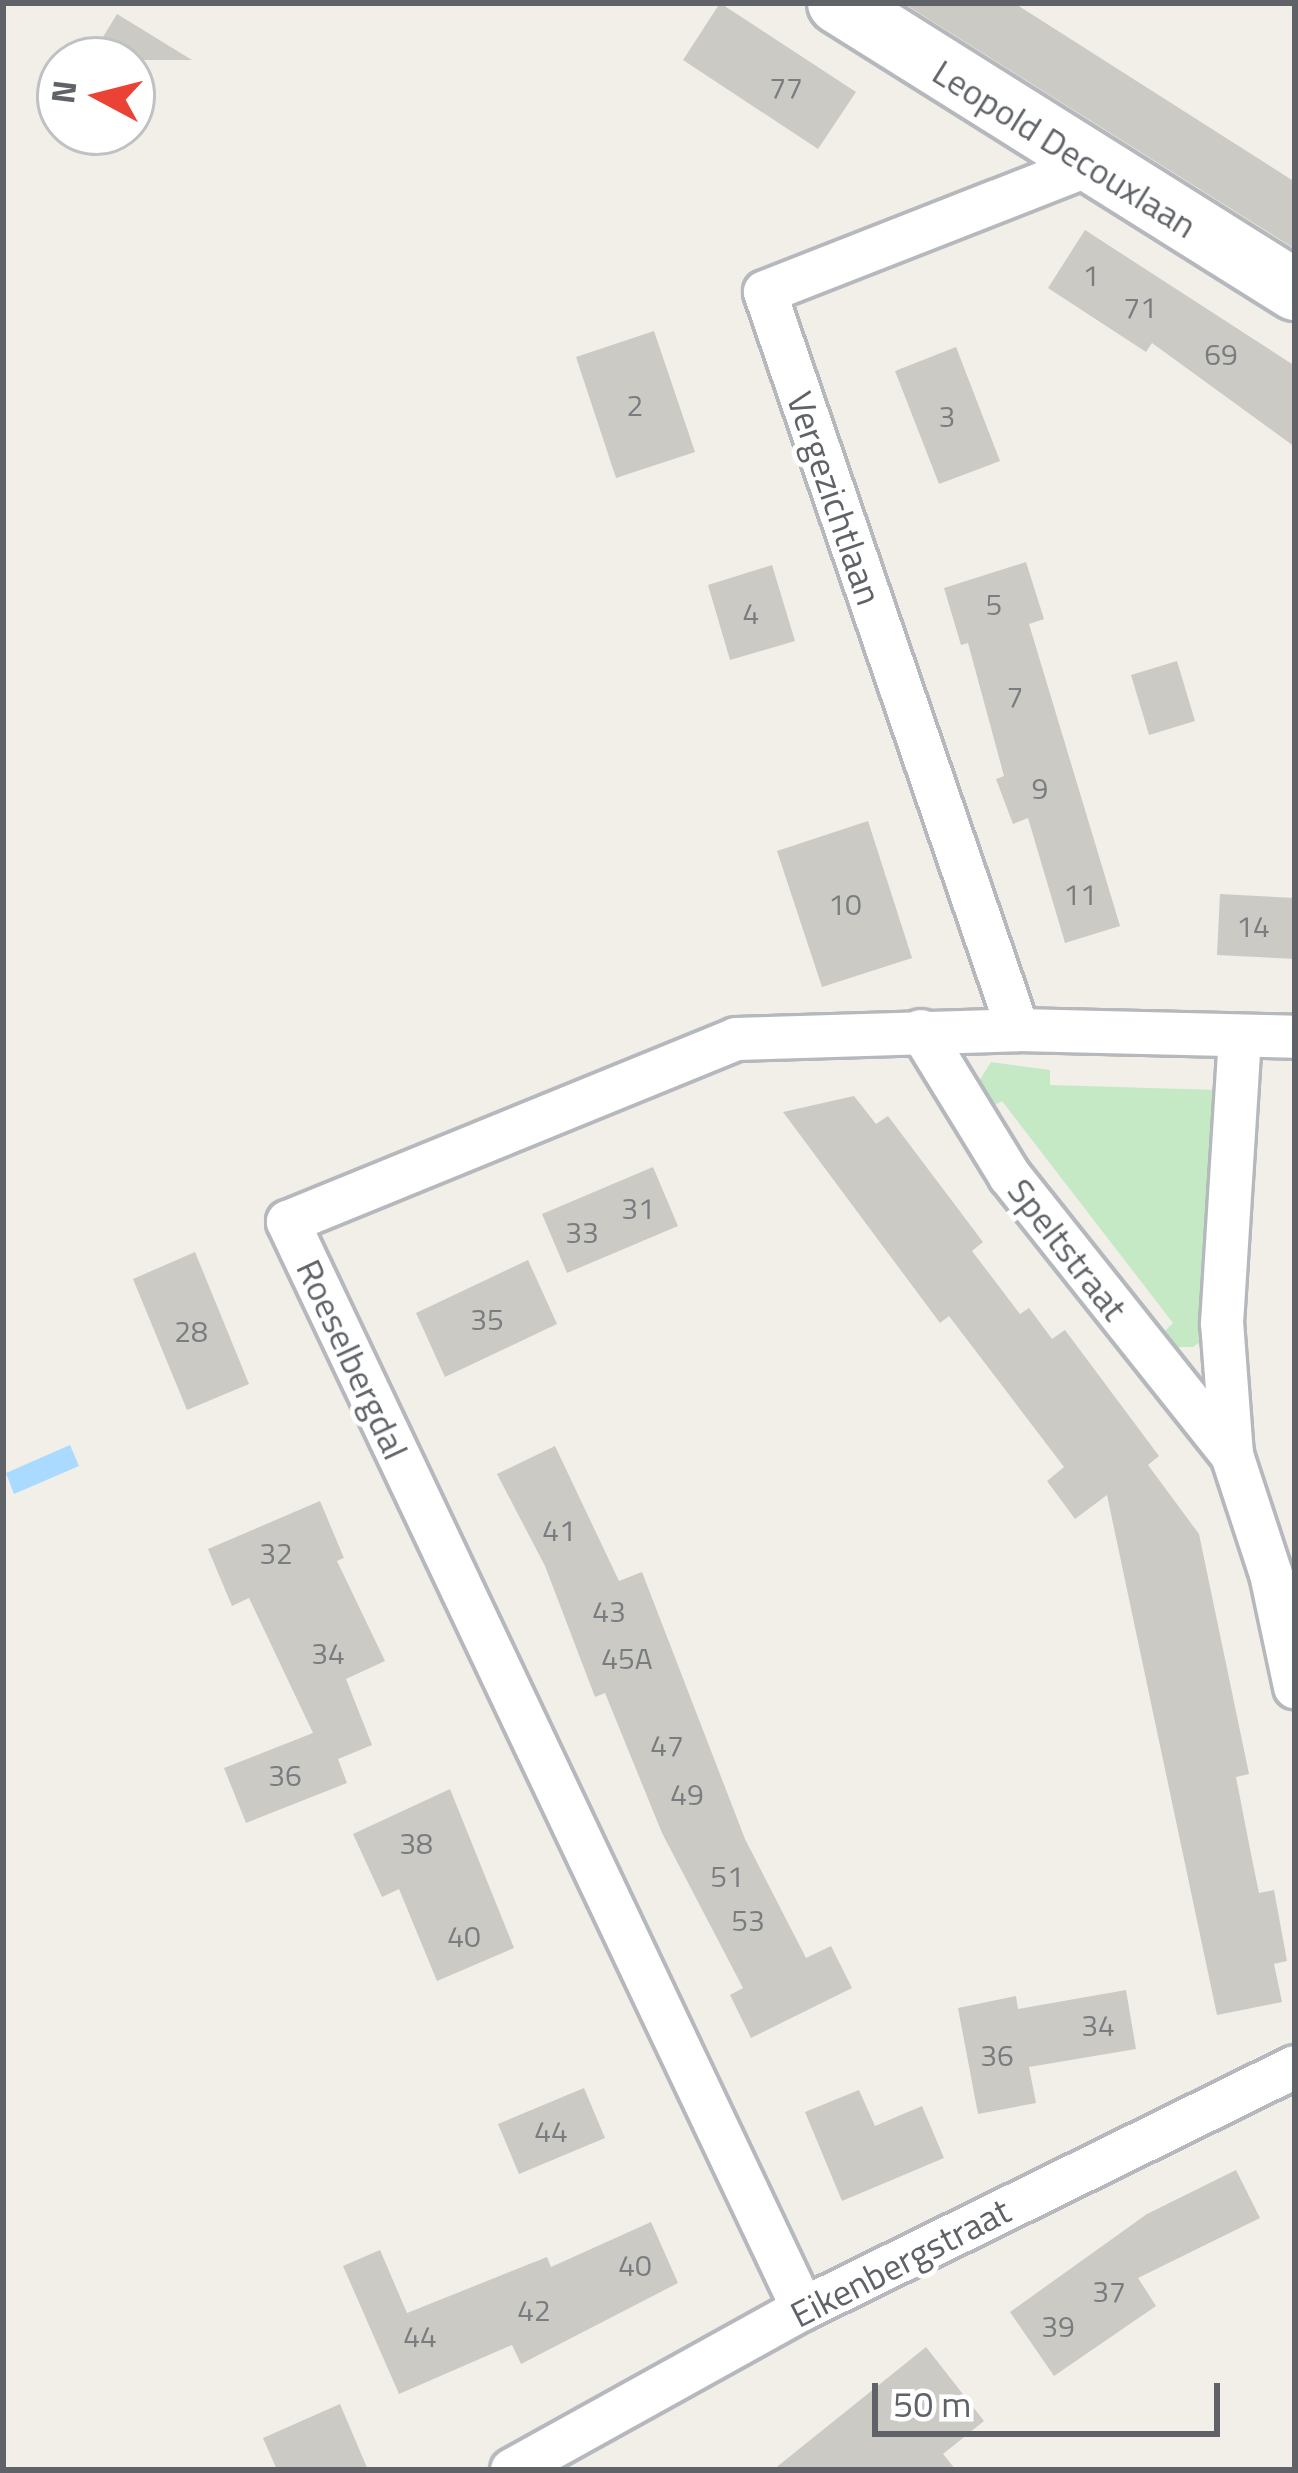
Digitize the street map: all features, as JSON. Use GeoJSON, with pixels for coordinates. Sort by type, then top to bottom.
{"type":"FeatureCollection","features":[{"type":"Feature","properties":{"kind":"street","name":"Leopold Decouxlaan"},"geometry":{"type":"LineString","coordinates":[[838,3],[1087,166],[1295,290]]}},
{"type":"Feature","properties":{"kind":"street","name":"Vergezichtlaan"},"geometry":{"type":"LineString","coordinates":[[1018,1030],[765,292],[1087,166]]}},
{"type":"Feature","properties":{"kind":"street","name":"Roeselbergdal"},"geometry":{"type":"LineString","coordinates":[[803,2309],[288,1222],[736,1039],[1018,1030],[1295,1036]]}},
{"type":"Feature","properties":{"kind":"street","name":"Speltstraat"},"geometry":{"type":"LineString","coordinates":[[921,1031],[1010,1176],[1232,1456]]}},
{"type":"Feature","properties":{"kind":"street","name":"Speltstraat"},"geometry":{"type":"LineString","coordinates":[[1240,1037],[1222,1323],[1232,1456],[1271,1574],[1295,1688]]}},
{"type":"Feature","properties":{"kind":"street","name":"Eikenbergstraat"},"geometry":{"type":"LineString","coordinates":[[512,2470],[803,2309],[1295,2067]]}},
{"type":"Feature","properties":{"kind":"green space"},"geometry":{"type":"Polygon","coordinates":[[[991,1062],[1050,1070],[1050,1085],[1216,1090],[1200,1342],[1177,1347],[1165,1331],[1173,1323],[1002,1101],[992,1106],[977,1084],[991,1062]]]}},
{"type":"Feature","properties":{"kind":"water"},"geometry":{"type":"Polygon","coordinates":[[[70,1445],[79,1466],[14,1494],[6,1473],[70,1445]]]}},
{"type":"Feature","properties":{"kind":"building"},"geometry":{"type":"Polygon","coordinates":[[[720,3],[856,92],[818,149],[683,60],[720,3]]]}},
{"type":"Feature","properties":{"kind":"building"},"geometry":{"type":"Polygon","coordinates":[[[903,3],[1014,3],[1295,182],[1295,249],[903,3]]]}},
{"type":"Feature","properties":{"kind":"building"},"geometry":{"type":"Polygon","coordinates":[[[117,14],[153,36],[104,36],[117,14]]]}},
{"type":"Feature","properties":{"kind":"building"},"geometry":{"type":"Polygon","coordinates":[[[156,38],[192,60],[156,60],[156,38]]]}},
{"type":"Feature","properties":{"kind":"building"},"geometry":{"type":"Polygon","coordinates":[[[1085,230],[1295,366],[1295,447],[1152,343],[1146,352],[1048,288],[1085,230]]]}},
{"type":"Feature","properties":{"kind":"building"},"geometry":{"type":"Polygon","coordinates":[[[654,331],[695,452],[616,478],[576,357],[654,331]]]}},
{"type":"Feature","properties":{"kind":"building"},"geometry":{"type":"Polygon","coordinates":[[[956,347],[1000,461],[939,484],[895,371],[956,347]]]}},
{"type":"Feature","properties":{"kind":"building"},"geometry":{"type":"Polygon","coordinates":[[[1026,562],[1044,619],[1029,624],[1120,926],[1065,943],[1028,818],[1013,824],[996,779],[1004,776],[968,643],[961,645],[944,588],[1026,562]]]}},
{"type":"Feature","properties":{"kind":"building"},"geometry":{"type":"Polygon","coordinates":[[[772,565],[795,641],[730,660],[708,585],[772,565]]]}},
{"type":"Feature","properties":{"kind":"building"},"geometry":{"type":"Polygon","coordinates":[[[1177,661],[1195,721],[1149,735],[1131,675],[1177,661]]]}},
{"type":"Feature","properties":{"kind":"building"},"geometry":{"type":"Polygon","coordinates":[[[868,821],[912,958],[822,987],[777,851],[868,821]]]}},
{"type":"Feature","properties":{"kind":"building"},"geometry":{"type":"Polygon","coordinates":[[[1220,894],[1295,898],[1295,959],[1217,955],[1220,894]]]}},
{"type":"Feature","properties":{"kind":"building"},"geometry":{"type":"Polygon","coordinates":[[[854,1096],[876,1124],[888,1116],[983,1242],[972,1251],[1020,1314],[1029,1308],[1052,1339],[1065,1330],[1159,1456],[1148,1465],[1199,1534],[1249,1774],[1236,1777],[1259,1893],[1274,1890],[1287,1961],[1274,1964],[1282,2002],[1217,2015],[1107,1495],[1075,1519],[1047,1481],[1064,1467],[949,1316],[940,1323],[783,1112],[854,1096]]]}},
{"type":"Feature","properties":{"kind":"building"},"geometry":{"type":"Polygon","coordinates":[[[653,1167],[678,1226],[567,1273],[542,1214],[653,1167]]]}},
{"type":"Feature","properties":{"kind":"building"},"geometry":{"type":"Polygon","coordinates":[[[195,1252],[249,1384],[187,1410],[133,1279],[195,1252]]]}},
{"type":"Feature","properties":{"kind":"building"},"geometry":{"type":"Polygon","coordinates":[[[528,1260],[557,1324],[445,1377],[416,1313],[528,1260]]]}},
{"type":"Feature","properties":{"kind":"building"},"geometry":{"type":"Polygon","coordinates":[[[555,1446],[619,1581],[642,1572],[745,1839],[806,1958],[831,1946],[852,1988],[751,2038],[730,1995],[743,1988],[662,1833],[605,1693],[595,1697],[545,1566],[497,1474],[555,1446]]]}},
{"type":"Feature","properties":{"kind":"building"},"geometry":{"type":"Polygon","coordinates":[[[320,1501],[344,1558],[337,1561],[385,1661],[346,1679],[372,1745],[338,1759],[347,1783],[246,1823],[224,1768],[313,1733],[249,1598],[232,1606],[208,1549],[320,1501]]]}},
{"type":"Feature","properties":{"kind":"building"},"geometry":{"type":"Polygon","coordinates":[[[450,1789],[514,1948],[437,1981],[399,1889],[382,1897],[353,1834],[450,1789]]]}},
{"type":"Feature","properties":{"kind":"building"},"geometry":{"type":"Polygon","coordinates":[[[1126,1990],[1136,2049],[1029,2067],[1036,2103],[978,2114],[958,2008],[1016,1996],[1018,2009],[1126,1990]]]}},
{"type":"Feature","properties":{"kind":"building"},"geometry":{"type":"Polygon","coordinates":[[[584,2088],[605,2138],[519,2174],[498,2124],[584,2088]]]}},
{"type":"Feature","properties":{"kind":"building"},"geometry":{"type":"Polygon","coordinates":[[[859,2090],[875,2126],[922,2106],[944,2158],[842,2201],[805,2112],[859,2090]]]}},
{"type":"Feature","properties":{"kind":"building"},"geometry":{"type":"Polygon","coordinates":[[[1236,2170],[1260,2218],[1138,2278],[1156,2306],[1054,2376],[1010,2312],[1147,2214],[1236,2170]]]}},
{"type":"Feature","properties":{"kind":"building"},"geometry":{"type":"Polygon","coordinates":[[[651,2222],[678,2283],[521,2364],[512,2345],[399,2394],[343,2266],[380,2250],[407,2313],[547,2257],[551,2267],[651,2222]]]}},
{"type":"Feature","properties":{"kind":"building"},"geometry":{"type":"Polygon","coordinates":[[[926,2347],[984,2421],[943,2454],[956,2470],[773,2470],[926,2347]]]}},
{"type":"Feature","properties":{"kind":"building"},"geometry":{"type":"Polygon","coordinates":[[[340,2404],[368,2470],[277,2470],[263,2438],[340,2404]]]}}]}
